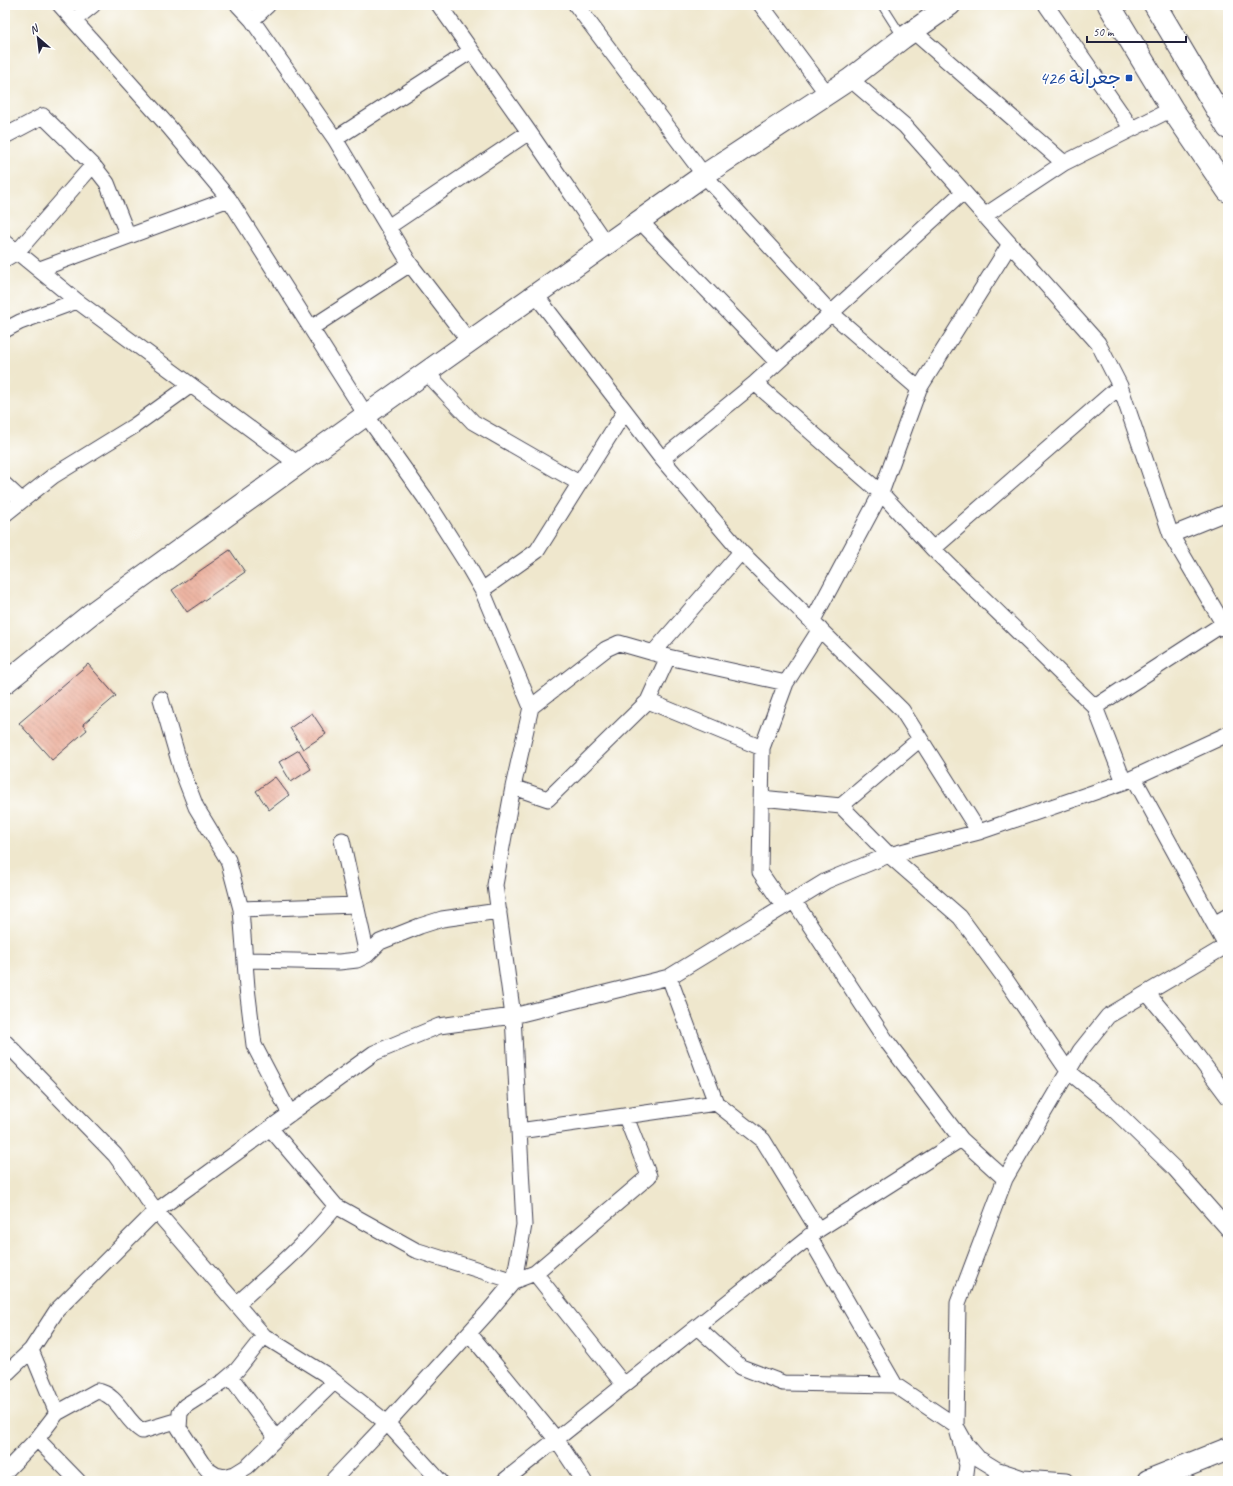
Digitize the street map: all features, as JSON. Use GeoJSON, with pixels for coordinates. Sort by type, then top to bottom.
{"type":"FeatureCollection","features":[{"type":"Feature","properties":{"kind":"main road"},"geometry":{"type":"LineString","coordinates":[[5,683],[92,613],[469,341],[704,175],[828,95],[908,34],[950,5]]}},
{"type":"Feature","properties":{"kind":"main road"},"geometry":{"type":"LineString","coordinates":[[1109,5],[1172,109],[1228,191]]}},
{"type":"Feature","properties":{"kind":"main road"},"geometry":{"type":"LineString","coordinates":[[1155,5],[1228,128]]}},
{"type":"Feature","properties":{"kind":"main road"},"geometry":{"type":"LineString","coordinates":[[1148,1481],[1228,1448]]}},
{"type":"Feature","properties":{"kind":"street"},"geometry":{"type":"LineString","coordinates":[[60,5],[169,127],[229,199],[366,415],[425,498],[482,590],[531,707],[513,787],[495,885],[513,1016],[524,1225],[514,1281]]}},
{"type":"Feature","properties":{"kind":"street"},"geometry":{"type":"LineString","coordinates":[[74,20],[93,5]]}},
{"type":"Feature","properties":{"kind":"street"},"geometry":{"type":"LineString","coordinates":[[238,5],[252,20],[335,139],[410,264],[469,341]]}},
{"type":"Feature","properties":{"kind":"street"},"geometry":{"type":"LineString","coordinates":[[252,20],[268,5]]}},
{"type":"Feature","properties":{"kind":"street"},"geometry":{"type":"LineString","coordinates":[[439,5],[606,244]]}},
{"type":"Feature","properties":{"kind":"street"},"geometry":{"type":"LineString","coordinates":[[576,5],[704,175],[831,313],[919,389]]}},
{"type":"Feature","properties":{"kind":"street"},"geometry":{"type":"LineString","coordinates":[[761,5],[828,95]]}},
{"type":"Feature","properties":{"kind":"street"},"geometry":{"type":"LineString","coordinates":[[1046,5],[1132,129]]}},
{"type":"Feature","properties":{"kind":"street"},"geometry":{"type":"LineString","coordinates":[[908,34],[1064,163]]}},
{"type":"Feature","properties":{"kind":"street"},"geometry":{"type":"LineString","coordinates":[[335,139],[471,51]]}},
{"type":"Feature","properties":{"kind":"street"},"geometry":{"type":"LineString","coordinates":[[850,79],[905,126],[1098,343],[1120,386],[1171,534],[1226,628],[1095,707]]}},
{"type":"Feature","properties":{"kind":"street"},"geometry":{"type":"LineString","coordinates":[[984,216],[1064,163],[1172,109]]}},
{"type":"Feature","properties":{"kind":"street"},"geometry":{"type":"LineString","coordinates":[[5,136],[43,116],[93,165],[107,182],[128,236]]}},
{"type":"Feature","properties":{"kind":"street"},"geometry":{"type":"LineString","coordinates":[[388,227],[529,132]]}},
{"type":"Feature","properties":{"kind":"street"},"geometry":{"type":"LineString","coordinates":[[11,255],[93,165]]}},
{"type":"Feature","properties":{"kind":"street"},"geometry":{"type":"LineString","coordinates":[[662,459],[755,383],[963,192]]}},
{"type":"Feature","properties":{"kind":"street"},"geometry":{"type":"LineString","coordinates":[[40,269],[229,199]]}},
{"type":"Feature","properties":{"kind":"street"},"geometry":{"type":"LineString","coordinates":[[639,220],[777,362]]}},
{"type":"Feature","properties":{"kind":"street"},"geometry":{"type":"LineString","coordinates":[[5,242],[11,255],[40,269],[77,301],[298,464]]}},
{"type":"Feature","properties":{"kind":"street"},"geometry":{"type":"LineString","coordinates":[[1005,1179],[961,1139],[885,1039],[789,904],[760,872],[762,748],[786,683],[816,626],[881,493],[919,389],[1010,244]]}},
{"type":"Feature","properties":{"kind":"street"},"geometry":{"type":"LineString","coordinates":[[311,328],[410,264]]}},
{"type":"Feature","properties":{"kind":"street"},"geometry":{"type":"LineString","coordinates":[[535,294],[662,459],[741,552],[902,710],[979,832]]}},
{"type":"Feature","properties":{"kind":"street"},"geometry":{"type":"LineString","coordinates":[[5,330],[20,322],[77,301]]}},
{"type":"Feature","properties":{"kind":"street"},"geometry":{"type":"LineString","coordinates":[[426,372],[473,422],[579,483]]}},
{"type":"Feature","properties":{"kind":"street"},"geometry":{"type":"LineString","coordinates":[[755,383],[881,493],[933,549],[1095,707],[1129,780],[1227,946],[1108,1016],[1080,1051],[1005,1179],[958,1303],[956,1426],[966,1465],[965,1481]]}},
{"type":"Feature","properties":{"kind":"street"},"geometry":{"type":"LineString","coordinates":[[5,514],[21,500],[54,476],[134,426],[191,385]]}},
{"type":"Feature","properties":{"kind":"street"},"geometry":{"type":"LineString","coordinates":[[933,549],[1120,386]]}},
{"type":"Feature","properties":{"kind":"street"},"geometry":{"type":"LineString","coordinates":[[482,590],[537,551],[625,410]]}},
{"type":"Feature","properties":{"kind":"street"},"geometry":{"type":"LineString","coordinates":[[5,485],[21,500]]}},
{"type":"Feature","properties":{"kind":"street"},"geometry":{"type":"LineString","coordinates":[[1171,534],[1228,512]]}},
{"type":"Feature","properties":{"kind":"street"},"geometry":{"type":"LineString","coordinates":[[653,653],[741,552]]}},
{"type":"Feature","properties":{"kind":"street"},"geometry":{"type":"LineString","coordinates":[[531,707],[606,649],[619,643],[668,658],[786,683]]}},
{"type":"Feature","properties":{"kind":"street"},"geometry":{"type":"LineString","coordinates":[[513,787],[548,799],[648,700],[668,658]]}},
{"type":"Feature","properties":{"kind":"street"},"geometry":{"type":"LineString","coordinates":[[161,699],[181,768],[196,807],[228,860],[241,909],[254,1046],[290,1114]]}},
{"type":"Feature","properties":{"kind":"street"},"geometry":{"type":"LineString","coordinates":[[648,700],[762,748]]}},
{"type":"Feature","properties":{"kind":"street"},"geometry":{"type":"LineString","coordinates":[[5,1375],[31,1350],[57,1310],[156,1211],[374,1053],[439,1026],[513,1016],[669,976],[826,881],[889,855],[979,832],[1129,780],[1228,734]]}},
{"type":"Feature","properties":{"kind":"street"},"geometry":{"type":"LineString","coordinates":[[842,806],[920,739]]}},
{"type":"Feature","properties":{"kind":"street"},"geometry":{"type":"LineString","coordinates":[[761,798],[842,806],[889,855],[960,917],[1068,1071],[1108,1103],[1175,1169],[1228,1229]]}},
{"type":"Feature","properties":{"kind":"street"},"geometry":{"type":"LineString","coordinates":[[342,840],[367,955]]}},
{"type":"Feature","properties":{"kind":"street"},"geometry":{"type":"LineString","coordinates":[[241,909],[356,905]]}},
{"type":"Feature","properties":{"kind":"street"},"geometry":{"type":"LineString","coordinates":[[245,960],[339,962],[358,960],[367,955],[380,942],[420,926],[442,919],[499,911]]}},
{"type":"Feature","properties":{"kind":"street"},"geometry":{"type":"LineString","coordinates":[[1214,924],[1228,916]]}},
{"type":"Feature","properties":{"kind":"street"},"geometry":{"type":"LineString","coordinates":[[669,976],[716,1102],[763,1140],[895,1385],[956,1426],[966,1444],[978,1458],[996,1470],[1022,1478]]}},
{"type":"Feature","properties":{"kind":"street"},"geometry":{"type":"LineString","coordinates":[[1147,993],[1178,1030],[1228,1097]]}},
{"type":"Feature","properties":{"kind":"street"},"geometry":{"type":"LineString","coordinates":[[5,1042],[115,1155],[156,1211],[264,1336],[325,1374],[387,1423],[440,1481]]}},
{"type":"Feature","properties":{"kind":"street"},"geometry":{"type":"LineString","coordinates":[[519,1131],[626,1117],[716,1102]]}},
{"type":"Feature","properties":{"kind":"street"},"geometry":{"type":"LineString","coordinates":[[332,1481],[469,1333],[514,1281],[535,1273],[649,1176],[626,1117]]}},
{"type":"Feature","properties":{"kind":"street"},"geometry":{"type":"LineString","coordinates":[[270,1128],[336,1206],[415,1250],[514,1281]]}},
{"type":"Feature","properties":{"kind":"street"},"geometry":{"type":"LineString","coordinates":[[504,1481],[813,1233],[961,1139]]}},
{"type":"Feature","properties":{"kind":"street"},"geometry":{"type":"LineString","coordinates":[[237,1304],[285,1261],[336,1206]]}},
{"type":"Feature","properties":{"kind":"street"},"geometry":{"type":"LineString","coordinates":[[535,1273],[624,1385]]}},
{"type":"Feature","properties":{"kind":"street"},"geometry":{"type":"LineString","coordinates":[[697,1327],[741,1367],[783,1384],[895,1385]]}},
{"type":"Feature","properties":{"kind":"street"},"geometry":{"type":"LineString","coordinates":[[469,1333],[556,1439],[584,1481]]}},
{"type":"Feature","properties":{"kind":"street"},"geometry":{"type":"LineString","coordinates":[[264,1336],[237,1370],[185,1406],[180,1413],[179,1428],[208,1470],[225,1477],[235,1474],[248,1466],[334,1382]]}},
{"type":"Feature","properties":{"kind":"street"},"geometry":{"type":"LineString","coordinates":[[31,1350],[57,1414]]}},
{"type":"Feature","properties":{"kind":"street"},"geometry":{"type":"LineString","coordinates":[[230,1376],[276,1438]]}},
{"type":"Feature","properties":{"kind":"street"},"geometry":{"type":"LineString","coordinates":[[5,1472],[37,1440],[57,1414],[98,1391],[104,1392],[112,1399],[136,1428],[142,1431],[179,1420]]}},
{"type":"Feature","properties":{"kind":"street"},"geometry":{"type":"LineString","coordinates":[[37,1440],[78,1481]]}},
{"type":"Feature","properties":{"kind":"street"},"geometry":{"type":"LineString","coordinates":[[994,1481],[1022,1478],[1066,1481]]}},
{"type":"Feature","properties":{"kind":"lane"},"geometry":{"type":"LineString","coordinates":[[882,5],[908,34]]}},
{"type":"Feature","properties":{"kind":"building"},"geometry":{"type":"Polygon","coordinates":[[[230,550],[245,572],[187,612],[172,590],[230,550]]]}},
{"type":"Feature","properties":{"kind":"building"},"geometry":{"type":"Polygon","coordinates":[[[88,664],[116,696],[83,724],[87,730],[52,760],[19,723],[88,664]]]}},
{"type":"Feature","properties":{"kind":"building"},"geometry":{"type":"Polygon","coordinates":[[[312,713],[326,734],[303,749],[290,728],[312,713]]]}},
{"type":"Feature","properties":{"kind":"building"},"geometry":{"type":"Polygon","coordinates":[[[299,750],[311,769],[291,782],[279,762],[299,750]]]}},
{"type":"Feature","properties":{"kind":"building"},"geometry":{"type":"Polygon","coordinates":[[[275,777],[289,795],[269,810],[256,791],[275,777]]]}},
{"type":"Feature","properties":{"kind":"place","name":"جعرانة 426"},"geometry":{"type":"Point","coordinates":[1129,78]}}]}
